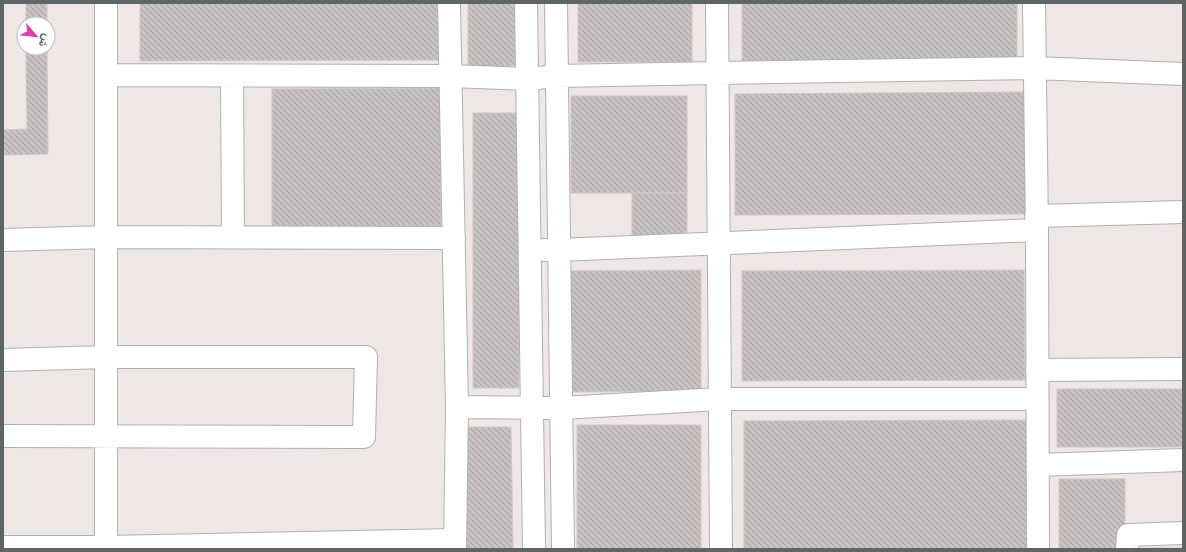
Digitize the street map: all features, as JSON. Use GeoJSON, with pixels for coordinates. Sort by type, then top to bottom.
{"type":"FeatureCollection","features":[{"type":"Feature","properties":{"kind":"street"},"geometry":{"type":"LineString","coordinates":[[106,3],[106,548]]}},
{"type":"Feature","properties":{"kind":"street"},"geometry":{"type":"LineString","coordinates":[[3,548],[455,545],[457,407],[449,3]]}},
{"type":"Feature","properties":{"kind":"street"},"geometry":{"type":"LineString","coordinates":[[526,3],[534,549]]}},
{"type":"Feature","properties":{"kind":"street"},"geometry":{"type":"LineString","coordinates":[[556,3],[563,549]]}},
{"type":"Feature","properties":{"kind":"street"},"geometry":{"type":"LineString","coordinates":[[717,3],[721,549]]}},
{"type":"Feature","properties":{"kind":"street"},"geometry":{"type":"LineString","coordinates":[[1034,3],[1037,223],[1038,549]]}},
{"type":"Feature","properties":{"kind":"street"},"geometry":{"type":"LineString","coordinates":[[106,76],[450,76],[527,79],[557,76],[1034,68],[1183,74]]}},
{"type":"Feature","properties":{"kind":"street"},"geometry":{"type":"LineString","coordinates":[[232,76],[233,237]]}},
{"type":"Feature","properties":{"kind":"street"},"geometry":{"type":"LineString","coordinates":[[529,250],[719,244],[1183,212]]}},
{"type":"Feature","properties":{"kind":"street"},"geometry":{"type":"LineString","coordinates":[[3,240],[106,237],[454,238]]}},
{"type":"Feature","properties":{"kind":"street"},"geometry":{"type":"LineString","coordinates":[[3,360],[106,357],[366,357],[364,437],[3,436]]}},
{"type":"Feature","properties":{"kind":"street"},"geometry":{"type":"LineString","coordinates":[[1037,370],[1183,369]]}},
{"type":"Feature","properties":{"kind":"street"},"geometry":{"type":"LineString","coordinates":[[457,407],[561,408],[720,399],[1037,399]]}},
{"type":"Feature","properties":{"kind":"street"},"geometry":{"type":"LineString","coordinates":[[1038,465],[1183,460]]}},
{"type":"Feature","properties":{"kind":"street"},"geometry":{"type":"LineString","coordinates":[[1127,549],[1128,535],[1183,533]]}},
{"type":"Feature","properties":{"kind":"building"},"geometry":{"type":"Polygon","coordinates":[[[26,3],[47,3],[47,16],[26,16],[26,3]]]}},
{"type":"Feature","properties":{"kind":"building"},"geometry":{"type":"Polygon","coordinates":[[[140,3],[442,3],[442,60],[140,61],[140,3]]]}},
{"type":"Feature","properties":{"kind":"building"},"geometry":{"type":"Polygon","coordinates":[[[468,3],[520,3],[520,66],[468,67],[468,3]]]}},
{"type":"Feature","properties":{"kind":"building"},"geometry":{"type":"Polygon","coordinates":[[[578,3],[692,3],[692,62],[578,62],[578,3]]]}},
{"type":"Feature","properties":{"kind":"building"},"geometry":{"type":"Polygon","coordinates":[[[742,3],[1017,3],[1017,60],[742,61],[742,3]]]}},
{"type":"Feature","properties":{"kind":"building"},"geometry":{"type":"Polygon","coordinates":[[[26,56],[47,56],[48,154],[3,155],[3,130],[27,129],[26,56]]]}},
{"type":"Feature","properties":{"kind":"building"},"geometry":{"type":"Polygon","coordinates":[[[440,88],[441,226],[272,227],[272,89],[440,88]]]}},
{"type":"Feature","properties":{"kind":"building"},"geometry":{"type":"Polygon","coordinates":[[[1026,92],[1026,214],[735,215],[735,94],[1026,92]]]}},
{"type":"Feature","properties":{"kind":"building"},"geometry":{"type":"Polygon","coordinates":[[[571,96],[687,96],[687,193],[571,193],[571,96]]]}},
{"type":"Feature","properties":{"kind":"building"},"geometry":{"type":"Polygon","coordinates":[[[473,113],[519,113],[519,388],[473,388],[473,113]]]}},
{"type":"Feature","properties":{"kind":"building"},"geometry":{"type":"Polygon","coordinates":[[[632,193],[687,193],[687,237],[632,237],[632,193]]]}},
{"type":"Feature","properties":{"kind":"building"},"geometry":{"type":"Polygon","coordinates":[[[701,270],[701,391],[570,392],[570,271],[701,270]]]}},
{"type":"Feature","properties":{"kind":"building"},"geometry":{"type":"Polygon","coordinates":[[[1024,270],[1025,380],[742,381],[742,271],[1024,270]]]}},
{"type":"Feature","properties":{"kind":"building"},"geometry":{"type":"Polygon","coordinates":[[[1057,389],[1183,389],[1183,447],[1057,447],[1057,389]]]}},
{"type":"Feature","properties":{"kind":"building"},"geometry":{"type":"Polygon","coordinates":[[[1027,420],[1028,549],[744,549],[744,421],[1027,420]]]}},
{"type":"Feature","properties":{"kind":"building"},"geometry":{"type":"Polygon","coordinates":[[[577,425],[701,425],[701,549],[577,549],[577,425]]]}},
{"type":"Feature","properties":{"kind":"building"},"geometry":{"type":"Polygon","coordinates":[[[464,427],[511,427],[513,549],[463,549],[464,427]]]}},
{"type":"Feature","properties":{"kind":"building"},"geometry":{"type":"Polygon","coordinates":[[[1059,479],[1125,479],[1125,549],[1059,549],[1059,479]]]}},
{"type":"Feature","properties":{"kind":"building"},"geometry":{"type":"Polygon","coordinates":[[[1183,548],[1183,549],[1153,549],[1183,548]]]}}]}
